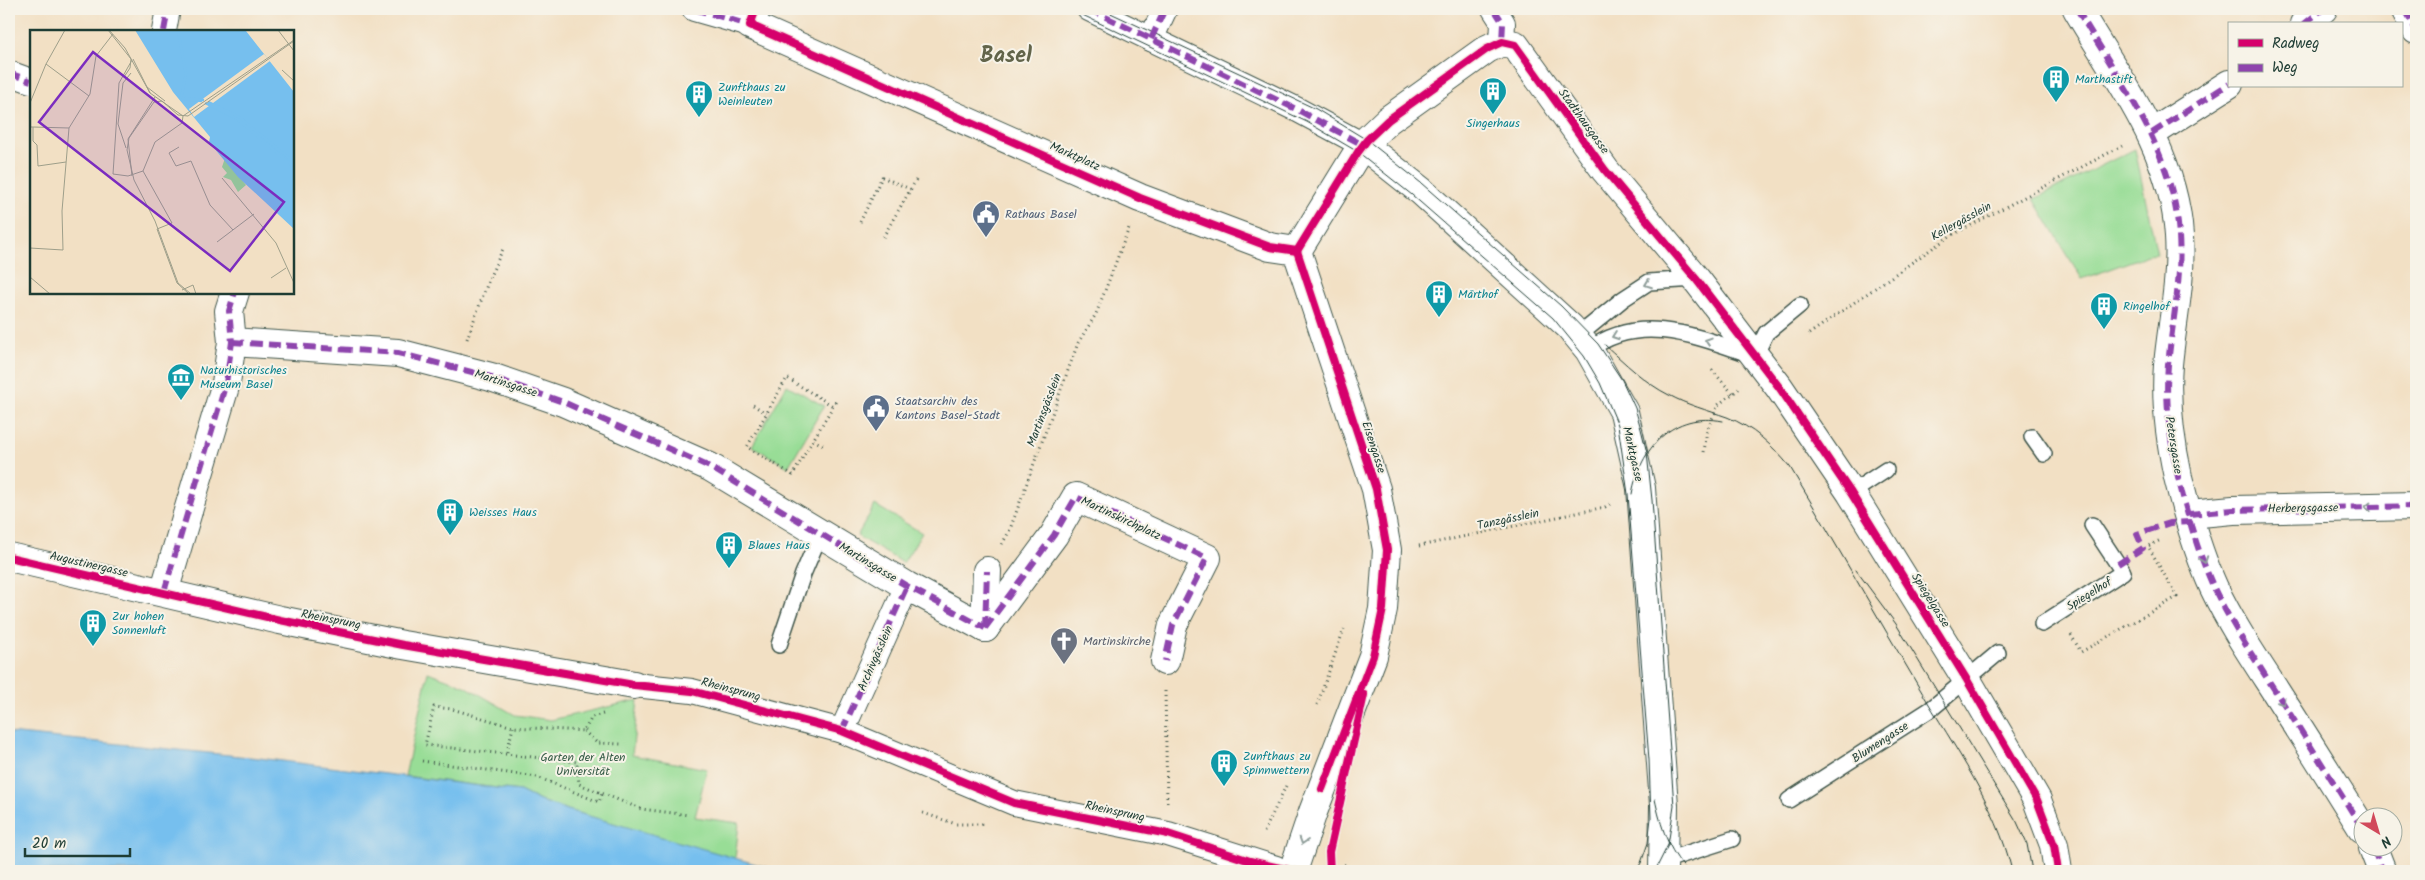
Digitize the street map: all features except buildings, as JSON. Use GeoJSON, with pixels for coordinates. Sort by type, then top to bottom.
{"type":"FeatureCollection","features":[{"type":"Feature","properties":{"kind":"street"},"geometry":{"type":"LineString","coordinates":[[164,30],[168,9]]}},
{"type":"Feature","properties":{"kind":"street"},"geometry":{"type":"LineString","coordinates":[[694,9],[753,17]]}},
{"type":"Feature","properties":{"kind":"street"},"geometry":{"type":"LineString","coordinates":[[1089,9],[1296,109],[1363,145]]}},
{"type":"Feature","properties":{"kind":"street"},"geometry":{"type":"LineString","coordinates":[[1151,39],[1165,9]]}},
{"type":"Feature","properties":{"kind":"street"},"geometry":{"type":"LineString","coordinates":[[1297,251],[1363,145],[1388,120],[1487,49],[1502,42],[1503,23],[1494,9]]}},
{"type":"Feature","properties":{"kind":"street","name":"Petersgasse"},"geometry":{"type":"LineString","coordinates":[[2077,9],[2141,138],[2165,164],[2174,200],[2179,234],[2180,267],[2168,366],[2168,420],[2178,477],[2213,586],[2232,622],[2352,812]]}},
{"type":"Feature","properties":{"kind":"street"},"geometry":{"type":"LineString","coordinates":[[2307,22],[2323,9]]}},
{"type":"Feature","properties":{"kind":"street"},"geometry":{"type":"LineString","coordinates":[[2405,9],[2416,30]]}},
{"type":"Feature","properties":{"kind":"street","name":"Marktplatz"},"geometry":{"type":"LineString","coordinates":[[753,17],[1140,198],[1270,247],[1297,251]]}},
{"type":"Feature","properties":{"kind":"street","name":"Stadthausgasse"},"geometry":{"type":"LineString","coordinates":[[1502,42],[1516,45],[1605,170],[1696,279],[1755,356]]}},
{"type":"Feature","properties":{"kind":"street"},"geometry":{"type":"LineString","coordinates":[[9,73],[30,81]]}},
{"type":"Feature","properties":{"kind":"street"},"geometry":{"type":"LineString","coordinates":[[2141,138],[2228,85]]}},
{"type":"Feature","properties":{"kind":"street","name":"Marktgasse"},"geometry":{"type":"LineString","coordinates":[[1363,145],[1421,191],[1583,343],[1624,412],[1641,488],[1664,806],[1663,866]]}},
{"type":"Feature","properties":{"kind":"street","name":"Eisengasse"},"geometry":{"type":"LineString","coordinates":[[1285,869],[1313,812],[1373,656],[1383,609],[1387,550],[1376,489],[1297,251]]}},
{"type":"Feature","properties":{"kind":"street"},"geometry":{"type":"LineString","coordinates":[[164,592],[226,383],[232,342],[229,311],[234,294]]}},
{"type":"Feature","properties":{"kind":"street","name":"Martinsgasse"},"geometry":{"type":"LineString","coordinates":[[232,342],[398,353],[491,377],[563,402],[710,467],[907,586],[985,628]]}},
{"type":"Feature","properties":{"kind":"street","name":"Spiegelgasse"},"geometry":{"type":"LineString","coordinates":[[1755,356],[1794,408],[1851,493],[1967,680],[2037,800],[2054,845],[2058,871]]}},
{"type":"Feature","properties":{"kind":"street","name":"Martinskirchplatz"},"geometry":{"type":"LineString","coordinates":[[985,628],[1054,535],[1076,497],[1207,558],[1173,625],[1165,660]]}},
{"type":"Feature","properties":{"kind":"street","name":"Herbergsgasse"},"geometry":{"type":"LineString","coordinates":[[2189,514],[2233,510],[2416,506]]}},
{"type":"Feature","properties":{"kind":"street","name":"Augustinergasse"},"geometry":{"type":"LineString","coordinates":[[9,557],[164,592]]}},
{"type":"Feature","properties":{"kind":"street"},"geometry":{"type":"LineString","coordinates":[[985,628],[988,571]]}},
{"type":"Feature","properties":{"kind":"street","name":"Archivgässlein"},"geometry":{"type":"LineString","coordinates":[[842,731],[907,586]]}},
{"type":"Feature","properties":{"kind":"street","name":"Rheinsprung"},"geometry":{"type":"LineString","coordinates":[[164,592],[280,620],[403,646],[634,685],[692,691],[842,731],[1014,802],[1168,834],[1250,861],[1285,869]]}},
{"type":"Feature","properties":{"kind":"street"},"geometry":{"type":"LineString","coordinates":[[2377,858],[2382,871]]}},
{"type":"Feature","properties":{"kind":"lane"},"geometry":{"type":"LineString","coordinates":[[1583,343],[1622,299],[1649,282],[1696,279]]}},
{"type":"Feature","properties":{"kind":"lane"},"geometry":{"type":"LineString","coordinates":[[1583,343],[1601,342],[1619,334],[1643,329],[1662,329],[1706,340],[1755,356],[1766,333],[1800,305]]}},
{"type":"Feature","properties":{"kind":"lane"},"geometry":{"type":"LineString","coordinates":[[2032,437],[2044,454]]}},
{"type":"Feature","properties":{"kind":"lane"},"geometry":{"type":"LineString","coordinates":[[1851,493],[1886,470]]}},
{"type":"Feature","properties":{"kind":"lane","name":"Spiegelhof"},"geometry":{"type":"LineString","coordinates":[[2042,624],[2123,572],[2092,525]]}},
{"type":"Feature","properties":{"kind":"lane"},"geometry":{"type":"LineString","coordinates":[[779,645],[803,574],[820,534]]}},
{"type":"Feature","properties":{"kind":"lane","name":"Blumengasse"},"geometry":{"type":"LineString","coordinates":[[1789,800],[1931,709],[1998,653]]}},
{"type":"Feature","properties":{"kind":"lane"},"geometry":{"type":"LineString","coordinates":[[1663,866],[1732,839]]}},
{"type":"Feature","properties":{"kind":"path"},"geometry":{"type":"LineString","coordinates":[[860,222],[882,178],[910,189]]}},
{"type":"Feature","properties":{"kind":"path"},"geometry":{"type":"LineString","coordinates":[[883,236],[916,180]]}},
{"type":"Feature","properties":{"kind":"path"},"geometry":{"type":"LineString","coordinates":[[458,368],[491,274],[503,249]]}},
{"type":"Feature","properties":{"kind":"path"},"geometry":{"type":"LineString","coordinates":[[793,475],[746,447],[787,378],[833,406]]}},
{"type":"Feature","properties":{"kind":"path"},"geometry":{"type":"LineString","coordinates":[[1704,452],[1707,430],[1718,405],[1743,386]]}},
{"type":"Feature","properties":{"kind":"path"},"geometry":{"type":"LineString","coordinates":[[777,507],[782,492],[836,401]]}},
{"type":"Feature","properties":{"kind":"path"},"geometry":{"type":"LineString","coordinates":[[753,405],[766,413]]}},
{"type":"Feature","properties":{"kind":"path"},"geometry":{"type":"LineString","coordinates":[[813,440],[823,445]]}},
{"type":"Feature","properties":{"kind":"path"},"geometry":{"type":"LineString","coordinates":[[1315,710],[1344,626]]}},
{"type":"Feature","properties":{"kind":"path"},"geometry":{"type":"LineString","coordinates":[[1165,660],[1167,803]]}},
{"type":"Feature","properties":{"kind":"path"},"geometry":{"type":"LineString","coordinates":[[621,744],[597,743],[584,731],[513,727],[452,709],[434,707],[425,745],[577,762],[579,784],[641,809],[689,815]]}},
{"type":"Feature","properties":{"kind":"path"},"geometry":{"type":"LineString","coordinates":[[584,731],[592,717]]}},
{"type":"Feature","properties":{"kind":"path"},"geometry":{"type":"LineString","coordinates":[[508,752],[513,727]]}},
{"type":"Feature","properties":{"kind":"path"},"geometry":{"type":"LineString","coordinates":[[422,761],[536,777],[599,802],[602,794]]}},
{"type":"Feature","properties":{"kind":"path"},"geometry":{"type":"LineString","coordinates":[[1250,861],[1288,783]]}},
{"type":"Feature","properties":{"kind":"path"},"geometry":{"type":"LineString","coordinates":[[923,813],[956,824],[985,824]]}},
{"type":"Feature","properties":{"kind":"path"},"geometry":{"type":"LineString","coordinates":[[1340,867],[1349,863]]}},
{"type":"Feature","properties":{"kind":"green space"},"geometry":{"type":"Polygon","coordinates":[[[2135,149],[2157,254],[2148,255],[2082,279],[2034,199],[2135,149]]]}},
{"type":"Feature","properties":{"kind":"green space"},"geometry":{"type":"Polygon","coordinates":[[[787,385],[824,406],[788,467],[752,446],[787,385]]]}},
{"type":"Feature","properties":{"kind":"green space"},"geometry":{"type":"Polygon","coordinates":[[[875,505],[922,533],[903,563],[857,536],[875,505]]]}},
{"type":"Feature","properties":{"kind":"green space","name":"Garten der Alten Universität"},"geometry":{"type":"Polygon","coordinates":[[[428,672],[465,686],[515,715],[551,720],[638,700],[632,755],[707,769],[695,817],[739,823],[735,859],[568,810],[540,801],[520,791],[405,776],[428,672]]]}},
{"type":"Feature","properties":{"kind":"water"},"geometry":{"type":"Polygon","coordinates":[[[9,733],[259,758],[520,791],[540,801],[568,810],[780,871],[9,871],[9,733]]]}},
{"type":"Feature","properties":{"kind":"tram line"},"geometry":{"type":"LineString","coordinates":[[1070,9],[1307,122],[1358,152],[1412,195],[1553,318],[1584,356],[1600,383],[1618,425],[1628,494],[1649,760],[1651,818],[1648,843],[1636,871]]}},
{"type":"Feature","properties":{"kind":"tram line"},"geometry":{"type":"LineString","coordinates":[[1102,9],[1316,109],[1367,140],[1421,183],[1561,306],[1598,344],[1622,380],[1635,408],[1647,453],[1674,806],[1668,845],[1655,871]]}},
{"type":"Feature","properties":{"kind":"tram line"},"geometry":{"type":"LineString","coordinates":[[1605,345],[1660,390],[1683,402],[1727,417],[1754,431],[1790,467],[1973,777],[1996,823],[2012,871]]}},
{"type":"Feature","properties":{"kind":"tram line"},"geometry":{"type":"LineString","coordinates":[[1632,494],[1636,477],[1643,462],[1651,448],[1662,437],[1674,428],[1689,422],[1705,419],[1723,421]]}},
{"type":"Feature","properties":{"kind":"tram line"},"geometry":{"type":"LineString","coordinates":[[1856,570],[1896,624],[2017,822],[2027,844],[2032,871]]}},
{"type":"Feature","properties":{"kind":"tram line"},"geometry":{"type":"LineString","coordinates":[[1655,799],[1666,837],[1680,863],[1687,871]]}},
{"type":"Feature","properties":{"kind":"marked path"},"geometry":{"type":"LineString","coordinates":[[164,30],[168,9]]}},
{"type":"Feature","properties":{"kind":"marked path"},"geometry":{"type":"LineString","coordinates":[[694,9],[753,26]]}},
{"type":"Feature","properties":{"kind":"marked path"},"geometry":{"type":"LineString","coordinates":[[1089,9],[1296,109],[1363,145],[1366,142]]}},
{"type":"Feature","properties":{"kind":"marked path"},"geometry":{"type":"LineString","coordinates":[[1151,39],[1165,9]]}},
{"type":"Feature","properties":{"kind":"marked path"},"geometry":{"type":"LineString","coordinates":[[1494,9],[1503,23],[1502,42]]}},
{"type":"Feature","properties":{"kind":"marked path"},"geometry":{"type":"LineString","coordinates":[[2077,9],[2142,117],[2156,145],[2167,174],[2175,205],[2180,252],[2168,365],[2168,407],[2178,477],[2198,547],[2208,575],[2235,628],[2352,812]]}},
{"type":"Feature","properties":{"kind":"marked path"},"geometry":{"type":"LineString","coordinates":[[2307,22],[2323,9]]}},
{"type":"Feature","properties":{"kind":"marked path"},"geometry":{"type":"LineString","coordinates":[[2405,9],[2416,30]]}},
{"type":"Feature","properties":{"kind":"marked path"},"geometry":{"type":"LineString","coordinates":[[9,73],[30,81]]}},
{"type":"Feature","properties":{"kind":"marked path"},"geometry":{"type":"LineString","coordinates":[[2152,133],[2228,85]]}},
{"type":"Feature","properties":{"kind":"marked path"},"geometry":{"type":"LineString","coordinates":[[164,592],[226,383],[232,342],[229,311],[234,294]]}},
{"type":"Feature","properties":{"kind":"marked path"},"geometry":{"type":"LineString","coordinates":[[232,342],[398,353],[491,377],[563,402],[710,467],[907,586],[985,628]]}},
{"type":"Feature","properties":{"kind":"marked path"},"geometry":{"type":"LineString","coordinates":[[985,628],[1054,535],[1076,497],[1207,558],[1173,625],[1165,661]]}},
{"type":"Feature","properties":{"kind":"marked path"},"geometry":{"type":"LineString","coordinates":[[2189,514],[2233,510],[2416,506]]}},
{"type":"Feature","properties":{"kind":"marked path"},"geometry":{"type":"LineString","coordinates":[[2118,564],[2143,548],[2137,534],[2170,523],[2192,522]]}},
{"type":"Feature","properties":{"kind":"marked path"},"geometry":{"type":"LineString","coordinates":[[985,628],[987,571]]}},
{"type":"Feature","properties":{"kind":"marked path"},"geometry":{"type":"LineString","coordinates":[[842,731],[907,586]]}},
{"type":"Feature","properties":{"kind":"marked path"},"geometry":{"type":"LineString","coordinates":[[2377,858],[2382,871]]}},
{"type":"Feature","properties":{"kind":"cycle path"},"geometry":{"type":"LineString","coordinates":[[756,9],[750,25],[1140,198],[1270,247],[1297,251]]}},
{"type":"Feature","properties":{"kind":"cycle path"},"geometry":{"type":"LineString","coordinates":[[1297,251],[1358,152],[1367,140],[1388,120],[1487,49],[1502,42],[1515,45],[1605,170],[1696,279],[1779,387],[1851,493],[1967,680],[2037,800],[2054,845],[2058,871]]}},
{"type":"Feature","properties":{"kind":"cycle path"},"geometry":{"type":"LineString","coordinates":[[1297,251],[1376,489],[1387,550],[1383,609],[1373,656],[1322,789]]}},
{"type":"Feature","properties":{"kind":"cycle path"},"geometry":{"type":"LineString","coordinates":[[9,557],[280,620],[403,645],[634,685],[692,691],[842,731],[1014,803],[1168,834],[1250,861],[1293,871]]}},
{"type":"Feature","properties":{"kind":"cycle path"},"geometry":{"type":"LineString","coordinates":[[1330,871],[1329,852],[1364,695]]}},
{"type":"Feature","properties":{"kind":"place","name":"Marthastift"},"geometry":{"type":"Point","coordinates":[2056,103]}},
{"type":"Feature","properties":{"kind":"place","name":"Singerhaus"},"geometry":{"type":"Point","coordinates":[1493,115]}},
{"type":"Feature","properties":{"kind":"place","name":"Zunfthaus zu Weinleuten"},"geometry":{"type":"Point","coordinates":[699,118]}},
{"type":"Feature","properties":{"kind":"place","name":"Rathaus Basel"},"geometry":{"type":"Point","coordinates":[986,238]}},
{"type":"Feature","properties":{"kind":"place","name":"Märthof"},"geometry":{"type":"Point","coordinates":[1439,318]}},
{"type":"Feature","properties":{"kind":"place","name":"Ringelhof"},"geometry":{"type":"Point","coordinates":[2104,330]}},
{"type":"Feature","properties":{"kind":"place","name":"Naturhistorisches Museum Basel"},"geometry":{"type":"Point","coordinates":[181,401]}},
{"type":"Feature","properties":{"kind":"place","name":"Staatsarchiv des Kantons Basel-Stadt"},"geometry":{"type":"Point","coordinates":[876,432]}},
{"type":"Feature","properties":{"kind":"place","name":"Weisses Haus"},"geometry":{"type":"Point","coordinates":[450,536]}},
{"type":"Feature","properties":{"kind":"place","name":"Blaues Haus"},"geometry":{"type":"Point","coordinates":[729,569]}},
{"type":"Feature","properties":{"kind":"place","name":"Zur hohen Sonnenluft"},"geometry":{"type":"Point","coordinates":[93,647]}},
{"type":"Feature","properties":{"kind":"place","name":"Martinskirche"},"geometry":{"type":"Point","coordinates":[1064,665]}},
{"type":"Feature","properties":{"kind":"place","name":"Zunfthaus zu Spinnwettern"},"geometry":{"type":"Point","coordinates":[1224,787]}},
{"type":"Feature","properties":{"kind":"district","name":"Basel"},"geometry":{"type":"Point","coordinates":[1006,54]}}]}
